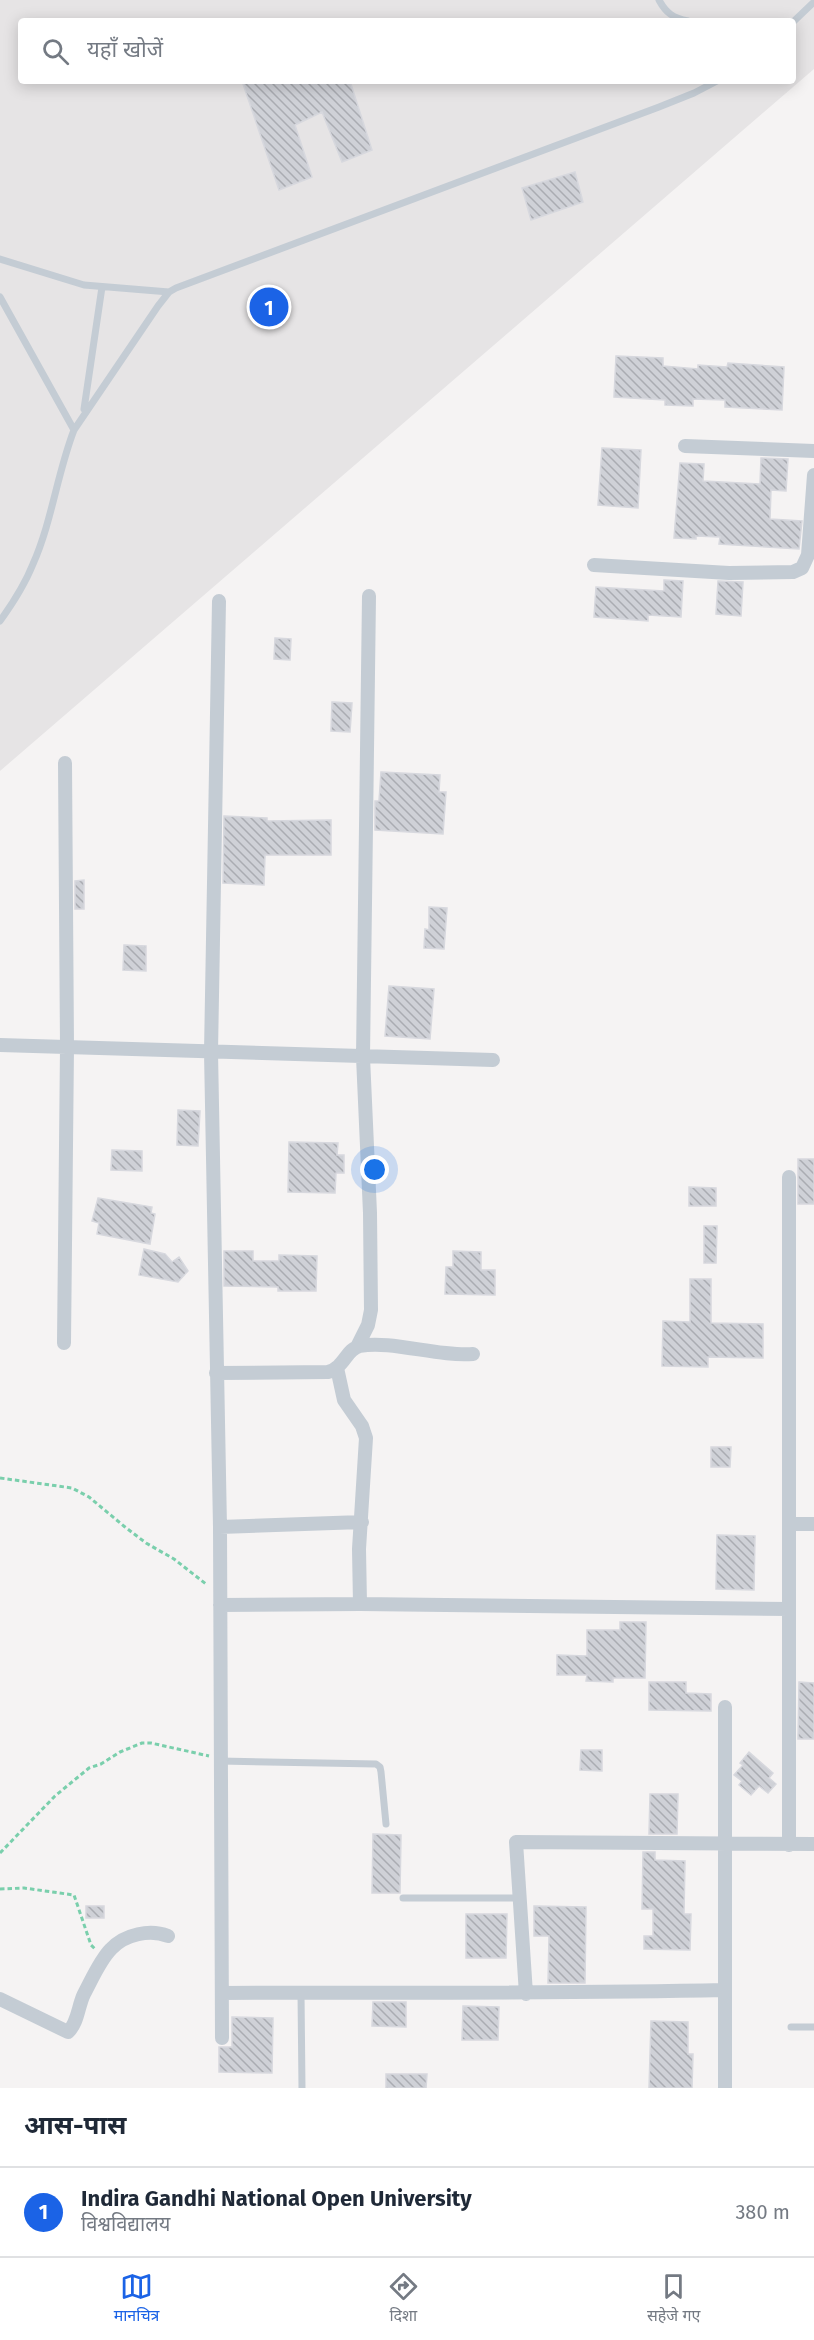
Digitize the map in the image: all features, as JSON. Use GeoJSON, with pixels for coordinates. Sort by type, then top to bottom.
{"type":"FeatureCollection","features":[{"type":"Feature","properties":{"kind":"street"},"geometry":{"type":"LineString","coordinates":[[684,446],[814,451]]}},
{"type":"Feature","properties":{"kind":"street"},"geometry":{"type":"LineString","coordinates":[[594,565],[729,573],[783,573],[802,568],[808,555],[814,475]]}},
{"type":"Feature","properties":{"kind":"street"},"geometry":{"type":"LineString","coordinates":[[357,1347],[368,1325],[371,1310],[370,1214],[363,1057],[369,596]]}},
{"type":"Feature","properties":{"kind":"street"},"geometry":{"type":"LineString","coordinates":[[219,601],[212,1052],[220,1527],[222,2038]]}},
{"type":"Feature","properties":{"kind":"street"},"geometry":{"type":"LineString","coordinates":[[64,1343],[67,1047],[65,763]]}},
{"type":"Feature","properties":{"kind":"street"},"geometry":{"type":"LineString","coordinates":[[0,1045],[493,1060]]}},
{"type":"Feature","properties":{"kind":"street"},"geometry":{"type":"LineString","coordinates":[[789,1177],[789,1845]]}},
{"type":"Feature","properties":{"kind":"street"},"geometry":{"type":"LineString","coordinates":[[216,1373],[322,1372],[337,1368],[357,1347],[382,1346],[454,1355],[473,1354]]}},
{"type":"Feature","properties":{"kind":"street"},"geometry":{"type":"LineString","coordinates":[[337,1368],[344,1400],[362,1426],[366,1438],[359,1549],[360,1604]]}},
{"type":"Feature","properties":{"kind":"street"},"geometry":{"type":"LineString","coordinates":[[220,1527],[362,1522]]}},
{"type":"Feature","properties":{"kind":"street"},"geometry":{"type":"LineString","coordinates":[[789,1524],[814,1524]]}},
{"type":"Feature","properties":{"kind":"street"},"geometry":{"type":"LineString","coordinates":[[220,1599],[360,1604],[789,1609]]}},
{"type":"Feature","properties":{"kind":"street"},"geometry":{"type":"LineString","coordinates":[[725,1707],[727,1844],[724,1990],[725,2088]]}},
{"type":"Feature","properties":{"kind":"street"},"geometry":{"type":"LineString","coordinates":[[526,1994],[516,1842],[814,1844]]}},
{"type":"Feature","properties":{"kind":"street"},"geometry":{"type":"LineString","coordinates":[[0,1999],[68,2032],[73,2025],[84,1994],[112,1947],[142,1933],[156,1932],[168,1936]]}},
{"type":"Feature","properties":{"kind":"street"},"geometry":{"type":"LineString","coordinates":[[222,1993],[526,1994],[724,1990]]}},
{"type":"Feature","properties":{"kind":"lane"},"geometry":{"type":"LineString","coordinates":[[659,0],[665,11],[678,18]]}},
{"type":"Feature","properties":{"kind":"lane"},"geometry":{"type":"LineString","coordinates":[[796,19],[814,2]]}},
{"type":"Feature","properties":{"kind":"lane"},"geometry":{"type":"LineString","coordinates":[[0,259],[69,282],[169,292],[659,107],[711,84]]}},
{"type":"Feature","properties":{"kind":"lane"},"geometry":{"type":"LineString","coordinates":[[84,412],[102,287]]}},
{"type":"Feature","properties":{"kind":"lane"},"geometry":{"type":"LineString","coordinates":[[0,621],[33,565],[43,539],[64,455],[74,430],[84,412],[169,292]]}},
{"type":"Feature","properties":{"kind":"lane"},"geometry":{"type":"LineString","coordinates":[[0,297],[74,430]]}},
{"type":"Feature","properties":{"kind":"lane"},"geometry":{"type":"LineString","coordinates":[[220,1761],[376,1764],[380,1767],[381,1772],[386,1824]]}},
{"type":"Feature","properties":{"kind":"lane"},"geometry":{"type":"LineString","coordinates":[[403,1898],[519,1898]]}},
{"type":"Feature","properties":{"kind":"lane"},"geometry":{"type":"LineString","coordinates":[[301,1993],[302,2088]]}},
{"type":"Feature","properties":{"kind":"lane"},"geometry":{"type":"LineString","coordinates":[[791,2028],[814,2027]]}},
{"type":"Feature","properties":{"kind":"path"},"geometry":{"type":"LineString","coordinates":[[0,1478],[72,1488],[89,1497],[132,1532],[174,1559],[220,1599]]}},
{"type":"Feature","properties":{"kind":"path"},"geometry":{"type":"LineString","coordinates":[[0,1853],[79,1776],[120,1752],[142,1743],[150,1743],[208,1756],[220,1761]]}},
{"type":"Feature","properties":{"kind":"path"},"geometry":{"type":"LineString","coordinates":[[0,1889],[24,1888],[74,1895],[91,1945],[103,1960]]}},
{"type":"Feature","properties":{"kind":"shaded area"},"geometry":{"type":"Polygon","coordinates":[[[0,0],[814,0],[814,69],[0,771],[0,0]]]}},
{"type":"Feature","properties":{"kind":"building"},"geometry":{"type":"Polygon","coordinates":[[[243,84],[351,84],[372,150],[342,162],[322,112],[295,125],[312,177],[279,190],[243,84]]]}},
{"type":"Feature","properties":{"kind":"building"},"geometry":{"type":"Polygon","coordinates":[[[575,172],[583,202],[531,220],[522,188],[575,172]]]}},
{"type":"Feature","properties":{"kind":"building"},"geometry":{"type":"Polygon","coordinates":[[[616,356],[663,358],[663,366],[698,369],[698,365],[727,367],[728,363],[784,367],[782,410],[725,407],[725,400],[693,399],[693,406],[665,405],[665,400],[614,397],[616,356]]]}},
{"type":"Feature","properties":{"kind":"building"},"geometry":{"type":"Polygon","coordinates":[[[602,448],[641,450],[638,508],[598,505],[602,448]]]}},
{"type":"Feature","properties":{"kind":"building"},"geometry":{"type":"Polygon","coordinates":[[[761,458],[788,459],[786,491],[771,490],[770,519],[802,521],[799,549],[719,544],[720,537],[674,538],[680,463],[704,464],[703,481],[760,484],[761,458]]]}},
{"type":"Feature","properties":{"kind":"building"},"geometry":{"type":"Polygon","coordinates":[[[664,580],[683,581],[681,617],[648,615],[648,621],[594,617],[596,587],[664,591],[664,580]]]}},
{"type":"Feature","properties":{"kind":"building"},"geometry":{"type":"Polygon","coordinates":[[[718,581],[743,582],[741,616],[716,614],[718,581]]]}},
{"type":"Feature","properties":{"kind":"building"},"geometry":{"type":"Polygon","coordinates":[[[275,638],[291,639],[290,660],[274,659],[275,638]]]}},
{"type":"Feature","properties":{"kind":"building"},"geometry":{"type":"Polygon","coordinates":[[[332,702],[352,703],[350,732],[331,731],[332,702]]]}},
{"type":"Feature","properties":{"kind":"building"},"geometry":{"type":"Polygon","coordinates":[[[381,772],[440,775],[439,792],[446,792],[443,834],[375,830],[375,801],[379,801],[381,772]]]}},
{"type":"Feature","properties":{"kind":"building"},"geometry":{"type":"Polygon","coordinates":[[[224,816],[267,818],[267,821],[331,820],[331,855],[265,855],[264,885],[223,883],[224,816]]]}},
{"type":"Feature","properties":{"kind":"building"},"geometry":{"type":"Polygon","coordinates":[[[84,880],[84,909],[75,909],[75,881],[84,880]]]}},
{"type":"Feature","properties":{"kind":"building"},"geometry":{"type":"Polygon","coordinates":[[[429,907],[447,908],[444,949],[424,948],[425,929],[429,930],[429,907]]]}},
{"type":"Feature","properties":{"kind":"building"},"geometry":{"type":"Polygon","coordinates":[[[124,945],[146,946],[146,971],[123,970],[124,945]]]}},
{"type":"Feature","properties":{"kind":"building"},"geometry":{"type":"Polygon","coordinates":[[[389,986],[434,989],[430,1039],[385,1036],[389,986]]]}},
{"type":"Feature","properties":{"kind":"building"},"geometry":{"type":"Polygon","coordinates":[[[178,1110],[200,1111],[198,1146],[177,1145],[178,1110]]]}},
{"type":"Feature","properties":{"kind":"building"},"geometry":{"type":"Polygon","coordinates":[[[289,1142],[338,1143],[337,1155],[344,1155],[344,1173],[336,1173],[335,1193],[288,1192],[289,1142]]]}},
{"type":"Feature","properties":{"kind":"building"},"geometry":{"type":"Polygon","coordinates":[[[112,1150],[142,1151],[142,1171],[111,1170],[112,1150]]]}},
{"type":"Feature","properties":{"kind":"building"},"geometry":{"type":"Polygon","coordinates":[[[798,1159],[814,1159],[814,1204],[798,1204],[798,1159]]]}},
{"type":"Feature","properties":{"kind":"building"},"geometry":{"type":"Polygon","coordinates":[[[689,1187],[716,1188],[716,1206],[689,1206],[689,1187]]]}},
{"type":"Feature","properties":{"kind":"building"},"geometry":{"type":"Polygon","coordinates":[[[98,1198],[152,1207],[151,1213],[155,1214],[150,1244],[97,1234],[99,1223],[92,1221],[98,1198]]]}},
{"type":"Feature","properties":{"kind":"building"},"geometry":{"type":"Polygon","coordinates":[[[704,1226],[717,1226],[716,1263],[704,1263],[704,1226]]]}},
{"type":"Feature","properties":{"kind":"building"},"geometry":{"type":"Polygon","coordinates":[[[144,1249],[165,1254],[172,1262],[179,1257],[188,1271],[178,1282],[139,1275],[144,1249]]]}},
{"type":"Feature","properties":{"kind":"building"},"geometry":{"type":"Polygon","coordinates":[[[224,1251],[253,1251],[253,1261],[279,1261],[279,1255],[317,1256],[316,1291],[278,1291],[278,1287],[224,1286],[224,1251]]]}},
{"type":"Feature","properties":{"kind":"building"},"geometry":{"type":"Polygon","coordinates":[[[453,1251],[481,1252],[481,1270],[495,1270],[495,1295],[445,1294],[446,1267],[453,1267],[453,1251]]]}},
{"type":"Feature","properties":{"kind":"building"},"geometry":{"type":"Polygon","coordinates":[[[690,1279],[711,1279],[711,1323],[763,1324],[763,1358],[708,1357],[708,1367],[662,1366],[663,1321],[690,1322],[690,1279]]]}},
{"type":"Feature","properties":{"kind":"building"},"geometry":{"type":"Polygon","coordinates":[[[711,1447],[731,1447],[730,1467],[711,1467],[711,1447]]]}},
{"type":"Feature","properties":{"kind":"building"},"geometry":{"type":"Polygon","coordinates":[[[717,1535],[755,1536],[754,1590],[716,1589],[717,1535]]]}},
{"type":"Feature","properties":{"kind":"building"},"geometry":{"type":"Polygon","coordinates":[[[620,1622],[646,1622],[645,1678],[613,1678],[613,1682],[586,1681],[587,1675],[557,1675],[557,1655],[587,1656],[587,1630],[620,1630],[620,1622]]]}},
{"type":"Feature","properties":{"kind":"building"},"geometry":{"type":"Polygon","coordinates":[[[649,1682],[686,1682],[686,1693],[711,1694],[711,1711],[649,1710],[649,1682]]]}},
{"type":"Feature","properties":{"kind":"building"},"geometry":{"type":"Polygon","coordinates":[[[799,1682],[814,1683],[814,1739],[798,1739],[799,1682]]]}},
{"type":"Feature","properties":{"kind":"building"},"geometry":{"type":"Polygon","coordinates":[[[581,1750],[602,1750],[602,1771],[580,1770],[581,1750]]]}},
{"type":"Feature","properties":{"kind":"building"},"geometry":{"type":"Polygon","coordinates":[[[749,1752],[773,1773],[769,1778],[776,1784],[768,1793],[759,1786],[751,1795],[739,1785],[742,1781],[734,1775],[743,1765],[740,1763],[749,1752]]]}},
{"type":"Feature","properties":{"kind":"building"},"geometry":{"type":"Polygon","coordinates":[[[650,1794],[678,1794],[677,1834],[649,1834],[650,1794]]]}},
{"type":"Feature","properties":{"kind":"building"},"geometry":{"type":"Polygon","coordinates":[[[373,1834],[401,1835],[400,1893],[372,1893],[373,1834]]]}},
{"type":"Feature","properties":{"kind":"building"},"geometry":{"type":"Polygon","coordinates":[[[643,1852],[655,1852],[655,1860],[685,1861],[684,1914],[691,1914],[690,1950],[644,1949],[644,1936],[653,1936],[653,1909],[642,1909],[643,1852]]]}},
{"type":"Feature","properties":{"kind":"building"},"geometry":{"type":"Polygon","coordinates":[[[86,1906],[104,1906],[104,1918],[86,1918],[86,1906]]]}},
{"type":"Feature","properties":{"kind":"building"},"geometry":{"type":"Polygon","coordinates":[[[534,1906],[586,1907],[585,1983],[548,1983],[549,1936],[534,1936],[534,1906]]]}},
{"type":"Feature","properties":{"kind":"building"},"geometry":{"type":"Polygon","coordinates":[[[466,1914],[507,1914],[506,1958],[466,1958],[466,1914]]]}},
{"type":"Feature","properties":{"kind":"building"},"geometry":{"type":"Polygon","coordinates":[[[373,2002],[406,2002],[406,2027],[372,2026],[373,2002]]]}},
{"type":"Feature","properties":{"kind":"building"},"geometry":{"type":"Polygon","coordinates":[[[463,2006],[499,2007],[498,2040],[462,2040],[463,2006]]]}},
{"type":"Feature","properties":{"kind":"building"},"geometry":{"type":"Polygon","coordinates":[[[232,2017],[273,2018],[272,2073],[219,2072],[219,2047],[232,2047],[232,2017]]]}},
{"type":"Feature","properties":{"kind":"building"},"geometry":{"type":"Polygon","coordinates":[[[651,2021],[688,2022],[688,2054],[693,2054],[692,2088],[649,2088],[651,2021]]]}},
{"type":"Feature","properties":{"kind":"building"},"geometry":{"type":"Polygon","coordinates":[[[386,2074],[427,2074],[426,2088],[386,2088],[386,2074]]]}},
{"type":"Feature","properties":{"kind":"place","name":"Indira Gandhi National Open University"},"geometry":{"type":"Point","coordinates":[269,307]}}]}
